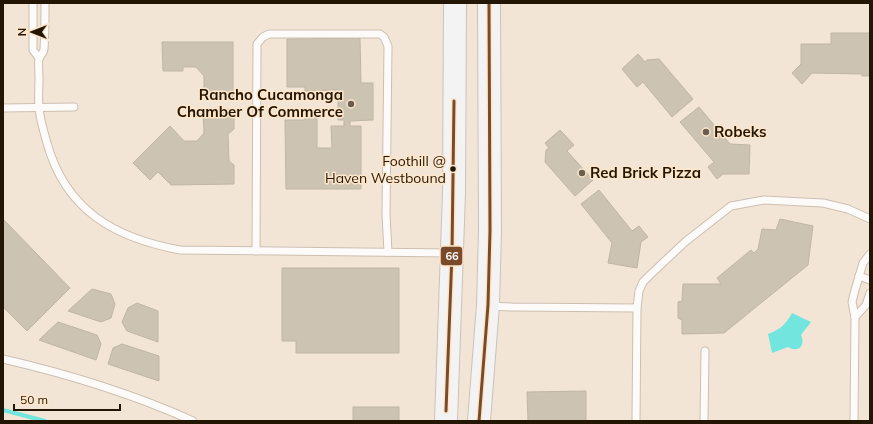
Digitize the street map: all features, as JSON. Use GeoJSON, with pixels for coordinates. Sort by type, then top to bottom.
{"type":"FeatureCollection","features":[{"type":"Feature","properties":{"kind":"main road"},"geometry":{"type":"LineString","coordinates":[[446,421],[452,253],[455,3]]}},
{"type":"Feature","properties":{"kind":"main road"},"geometry":{"type":"LineString","coordinates":[[479,421],[488,305],[490,231],[489,3]]}},
{"type":"Feature","properties":{"kind":"lane"},"geometry":{"type":"LineString","coordinates":[[33,3],[33,50],[39,58]]}},
{"type":"Feature","properties":{"kind":"lane"},"geometry":{"type":"LineString","coordinates":[[45,3],[44,51],[39,58],[39,107],[42,126],[51,159],[63,182],[77,201],[95,217],[116,230],[136,239],[159,246],[180,250],[452,253]]}},
{"type":"Feature","properties":{"kind":"lane"},"geometry":{"type":"LineString","coordinates":[[256,251],[257,44],[263,37],[269,34],[380,34],[384,37],[388,46],[386,214],[388,252]]}},
{"type":"Feature","properties":{"kind":"lane"},"geometry":{"type":"LineString","coordinates":[[3,108],[74,108]]}},
{"type":"Feature","properties":{"kind":"lane"},"geometry":{"type":"LineString","coordinates":[[636,421],[637,308],[639,291],[643,282],[650,274],[690,238],[731,206],[764,200],[823,203],[848,210],[870,219]]}},
{"type":"Feature","properties":{"kind":"lane"},"geometry":{"type":"LineString","coordinates":[[854,421],[855,317],[852,302],[863,263],[870,254]]}},
{"type":"Feature","properties":{"kind":"lane"},"geometry":{"type":"LineString","coordinates":[[859,276],[870,280]]}},
{"type":"Feature","properties":{"kind":"lane"},"geometry":{"type":"LineString","coordinates":[[855,317],[866,305],[870,293]]}},
{"type":"Feature","properties":{"kind":"lane"},"geometry":{"type":"LineString","coordinates":[[488,305],[512,307],[637,308]]}},
{"type":"Feature","properties":{"kind":"lane"},"geometry":{"type":"LineString","coordinates":[[704,421],[705,351]]}},
{"type":"Feature","properties":{"kind":"lane"},"geometry":{"type":"LineString","coordinates":[[3,359],[139,398],[193,421]]}},
{"type":"Feature","properties":{"kind":"water"},"geometry":{"type":"Polygon","coordinates":[[[792,313],[811,322],[801,335],[802,345],[798,349],[788,347],[772,353],[768,334],[782,326],[792,313]]]}},
{"type":"Feature","properties":{"kind":"building"},"geometry":{"type":"Polygon","coordinates":[[[831,33],[870,33],[870,76],[862,76],[862,74],[812,73],[802,84],[792,73],[801,64],[801,44],[831,44],[831,33]]]}},
{"type":"Feature","properties":{"kind":"building"},"geometry":{"type":"Polygon","coordinates":[[[360,38],[361,83],[373,83],[373,120],[350,121],[350,126],[361,126],[361,189],[286,189],[285,120],[305,120],[305,115],[317,115],[317,148],[332,148],[331,126],[344,126],[344,120],[338,120],[338,90],[305,91],[305,87],[287,87],[287,39],[360,38]]]}},
{"type":"Feature","properties":{"kind":"building"},"geometry":{"type":"Polygon","coordinates":[[[162,42],[233,42],[233,97],[204,97],[204,76],[196,67],[183,67],[183,71],[163,71],[162,42]]]}},
{"type":"Feature","properties":{"kind":"building"},"geometry":{"type":"Polygon","coordinates":[[[638,54],[645,62],[647,60],[659,59],[693,99],[672,117],[643,82],[637,87],[622,69],[638,54]]]}},
{"type":"Feature","properties":{"kind":"building"},"geometry":{"type":"Polygon","coordinates":[[[699,107],[730,144],[750,145],[749,174],[723,174],[717,179],[708,167],[714,162],[680,122],[699,107]]]}},
{"type":"Feature","properties":{"kind":"building"},"geometry":{"type":"Polygon","coordinates":[[[234,109],[234,129],[228,134],[229,161],[234,165],[234,184],[171,185],[158,172],[150,180],[133,163],[170,126],[184,141],[197,141],[204,133],[203,110],[234,109]]]}},
{"type":"Feature","properties":{"kind":"building"},"geometry":{"type":"Polygon","coordinates":[[[560,130],[574,145],[567,151],[593,180],[575,196],[545,162],[546,150],[549,148],[545,143],[560,130]]]}},
{"type":"Feature","properties":{"kind":"building"},"geometry":{"type":"Polygon","coordinates":[[[599,190],[632,231],[639,226],[648,237],[641,242],[637,268],[608,263],[612,243],[581,204],[599,190]]]}},
{"type":"Feature","properties":{"kind":"building"},"geometry":{"type":"Polygon","coordinates":[[[3,219],[70,288],[27,331],[3,307],[3,219]]]}},
{"type":"Feature","properties":{"kind":"building"},"geometry":{"type":"Polygon","coordinates":[[[780,219],[813,226],[808,265],[724,333],[682,334],[682,320],[678,318],[678,302],[682,301],[683,284],[721,284],[717,278],[751,250],[754,253],[758,249],[762,229],[776,230],[780,219]]]}},
{"type":"Feature","properties":{"kind":"building"},"geometry":{"type":"Polygon","coordinates":[[[282,268],[399,268],[399,353],[296,353],[296,341],[282,341],[282,268]]]}},
{"type":"Feature","properties":{"kind":"building"},"geometry":{"type":"Polygon","coordinates":[[[92,289],[111,294],[115,304],[111,318],[101,322],[68,311],[92,289]]]}},
{"type":"Feature","properties":{"kind":"building"},"geometry":{"type":"Polygon","coordinates":[[[137,303],[158,311],[158,342],[127,331],[122,322],[128,308],[137,303]]]}},
{"type":"Feature","properties":{"kind":"building"},"geometry":{"type":"Polygon","coordinates":[[[58,322],[97,335],[101,344],[96,360],[39,340],[58,322]]]}},
{"type":"Feature","properties":{"kind":"building"},"geometry":{"type":"Polygon","coordinates":[[[122,344],[159,356],[159,381],[108,364],[113,348],[122,344]]]}},
{"type":"Feature","properties":{"kind":"building"},"geometry":{"type":"Polygon","coordinates":[[[586,391],[586,421],[528,421],[527,392],[586,391]]]}},
{"type":"Feature","properties":{"kind":"building"},"geometry":{"type":"Polygon","coordinates":[[[353,407],[399,407],[399,421],[353,421],[353,407]]]}},
{"type":"Feature","properties":{"kind":"waterway"},"geometry":{"type":"LineString","coordinates":[[3,410],[45,421]]}},
{"type":"Feature","properties":{"kind":"transit line","name":"66"},"geometry":{"type":"LineString","coordinates":[[479,421],[488,305],[490,231],[489,3]]}},
{"type":"Feature","properties":{"kind":"transit line","name":"66"},"geometry":{"type":"LineString","coordinates":[[446,411],[452,253],[454,101]]}},
{"type":"Feature","properties":{"kind":"place","name":"Rancho Cucamonga Chamber Of Commerce"},"geometry":{"type":"Point","coordinates":[351,104]}},
{"type":"Feature","properties":{"kind":"place","name":"Robeks"},"geometry":{"type":"Point","coordinates":[706,132]}},
{"type":"Feature","properties":{"kind":"place","name":"Foothill @ Haven Westbound"},"geometry":{"type":"Point","coordinates":[453,169]}},
{"type":"Feature","properties":{"kind":"place","name":"Red Brick Pizza"},"geometry":{"type":"Point","coordinates":[582,173]}}]}
